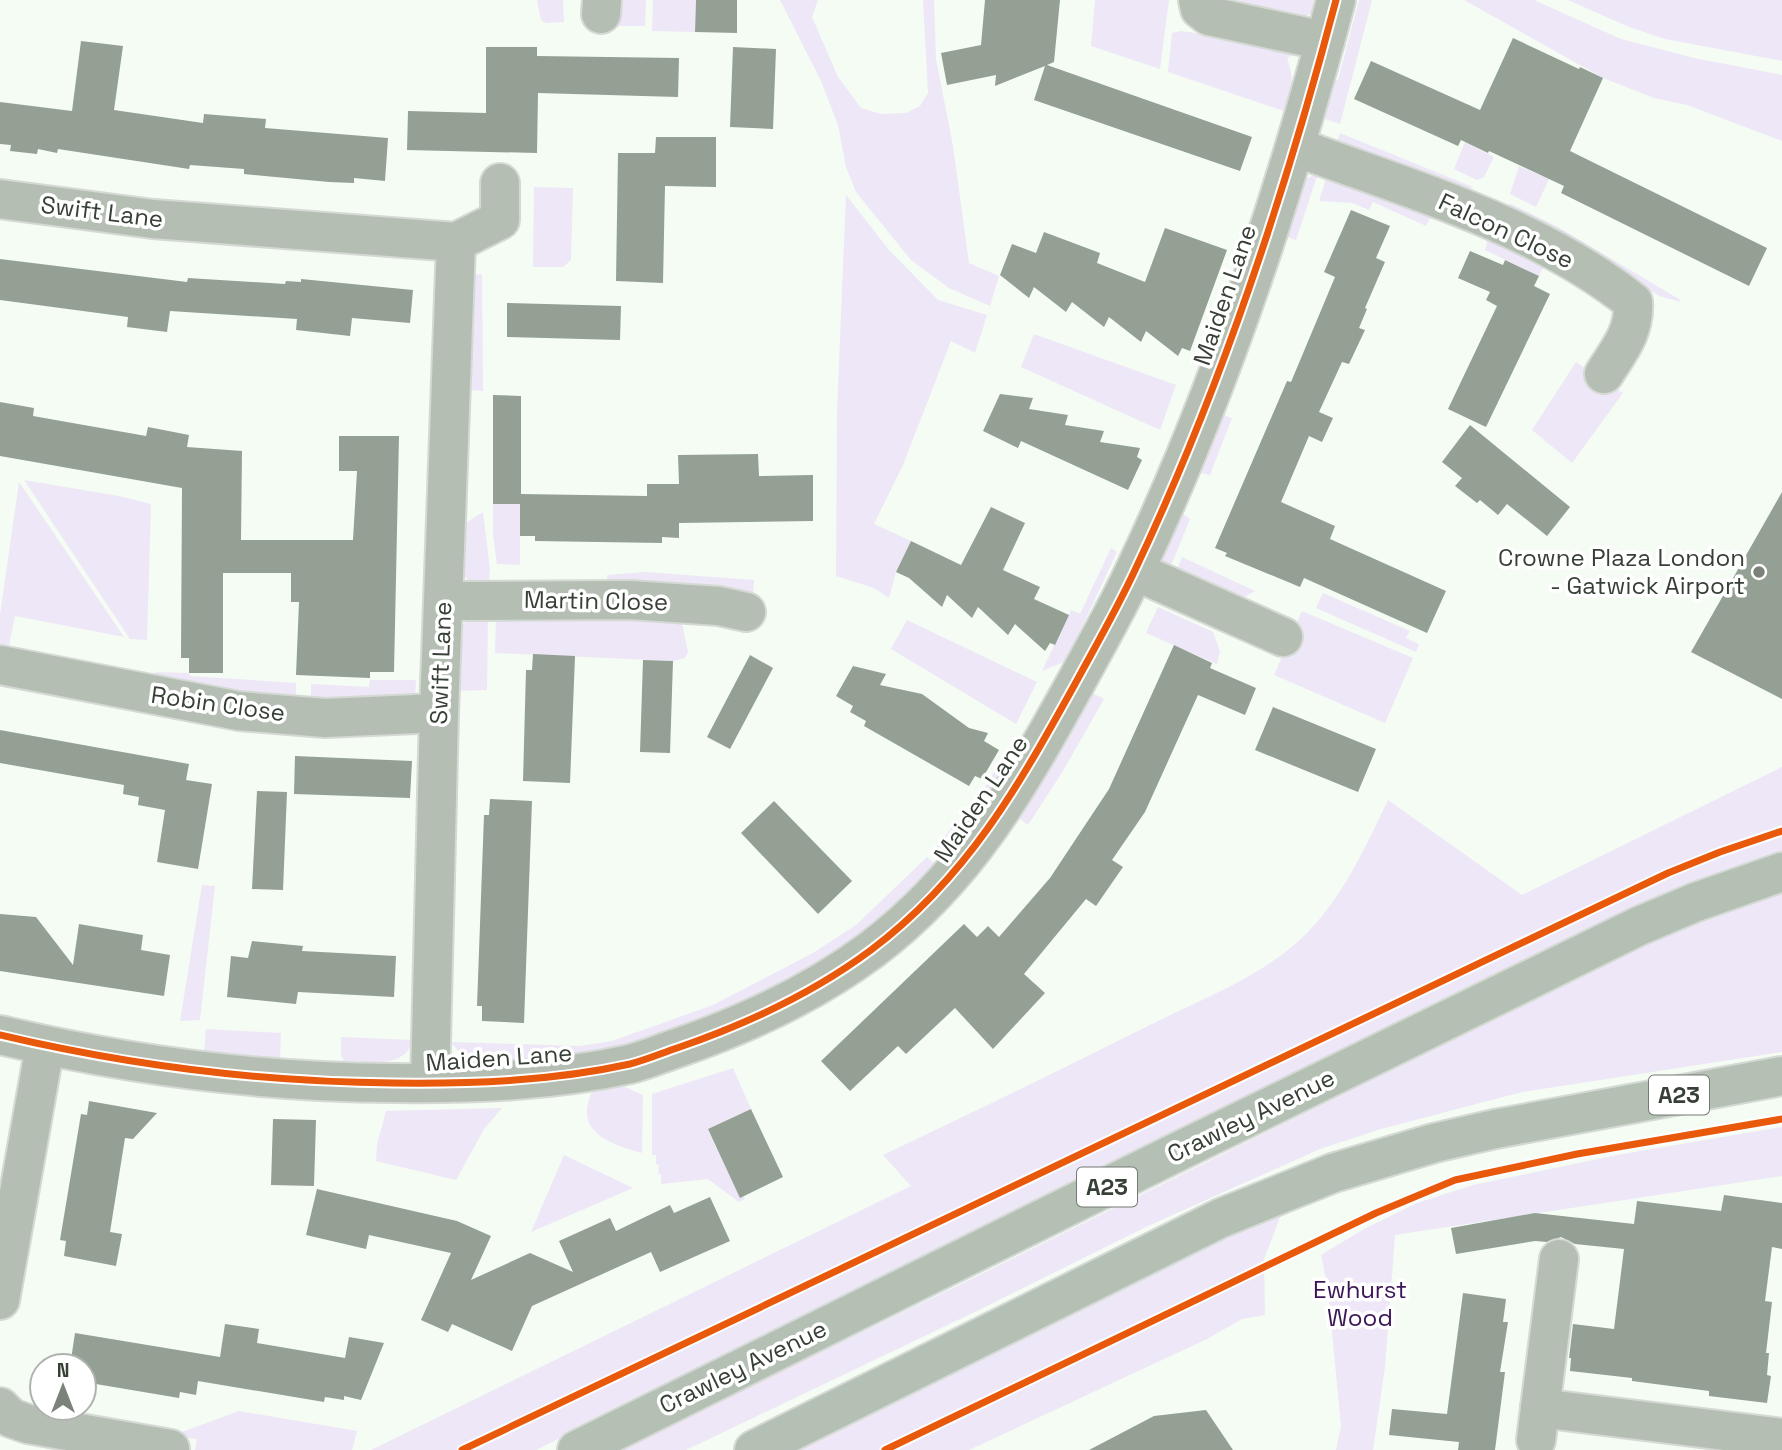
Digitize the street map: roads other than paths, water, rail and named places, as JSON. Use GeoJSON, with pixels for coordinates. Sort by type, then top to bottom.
{"type":"FeatureCollection","features":[{"type":"Feature","properties":{"kind":"main road","name":"Crawley Avenue"},"geometry":{"type":"LineString","coordinates":[[577,1450],[1639,926],[1696,902],[1782,872]]}},
{"type":"Feature","properties":{"kind":"main road","name":"A23"},"geometry":{"type":"LineString","coordinates":[[754,1450],[1221,1218],[1333,1172],[1421,1146],[1495,1129],[1782,1076]]}},
{"type":"Feature","properties":{"kind":"street"},"geometry":{"type":"LineString","coordinates":[[1198,0],[1200,9],[1209,16],[1325,41]]}},
{"type":"Feature","properties":{"kind":"street","name":"Maiden Lane"},"geometry":{"type":"LineString","coordinates":[[0,1035],[135,1062],[263,1079],[430,1083],[508,1081],[634,1063],[757,1018],[815,988],[874,947],[944,886],[996,820],[1039,750],[1135,571],[1211,394],[1296,147],[1336,0]]}},
{"type":"Feature","properties":{"kind":"street","name":"Falcon Close"},"geometry":{"type":"LineString","coordinates":[[1296,147],[1481,216],[1589,269],[1619,290],[1633,302],[1634,318],[1628,335],[1604,374]]}},
{"type":"Feature","properties":{"kind":"street"},"geometry":{"type":"LineString","coordinates":[[456,242],[500,220],[499,183]]}},
{"type":"Feature","properties":{"kind":"street","name":"Swift Lane"},"geometry":{"type":"LineString","coordinates":[[0,200],[153,219],[456,242],[439,713],[430,1083]]}},
{"type":"Feature","properties":{"kind":"street"},"geometry":{"type":"LineString","coordinates":[[1135,571],[1283,637]]}},
{"type":"Feature","properties":{"kind":"street","name":"Martin Close"},"geometry":{"type":"LineString","coordinates":[[444,601],[630,600],[719,606],[746,612]]}},
{"type":"Feature","properties":{"kind":"street","name":"Robin Close"},"geometry":{"type":"LineString","coordinates":[[0,665],[239,711],[325,718],[439,713]]}},
{"type":"Feature","properties":{"kind":"street"},"geometry":{"type":"LineString","coordinates":[[0,1300],[45,1046]]}},
{"type":"Feature","properties":{"kind":"street"},"geometry":{"type":"LineString","coordinates":[[1559,1259],[1538,1424],[1782,1438]]}},
{"type":"Feature","properties":{"kind":"street"},"geometry":{"type":"LineString","coordinates":[[0,1407],[12,1418],[28,1424],[170,1449]]}},
{"type":"Feature","properties":{"kind":"place","name":"Crowne Plaza London - Gatwick Airport"},"geometry":{"type":"Point","coordinates":[1759,572]}},
{"type":"Feature","properties":{"kind":"park label","name":"Ewhurst Wood"},"geometry":{"type":"Point","coordinates":[1360,1304]}}]}
